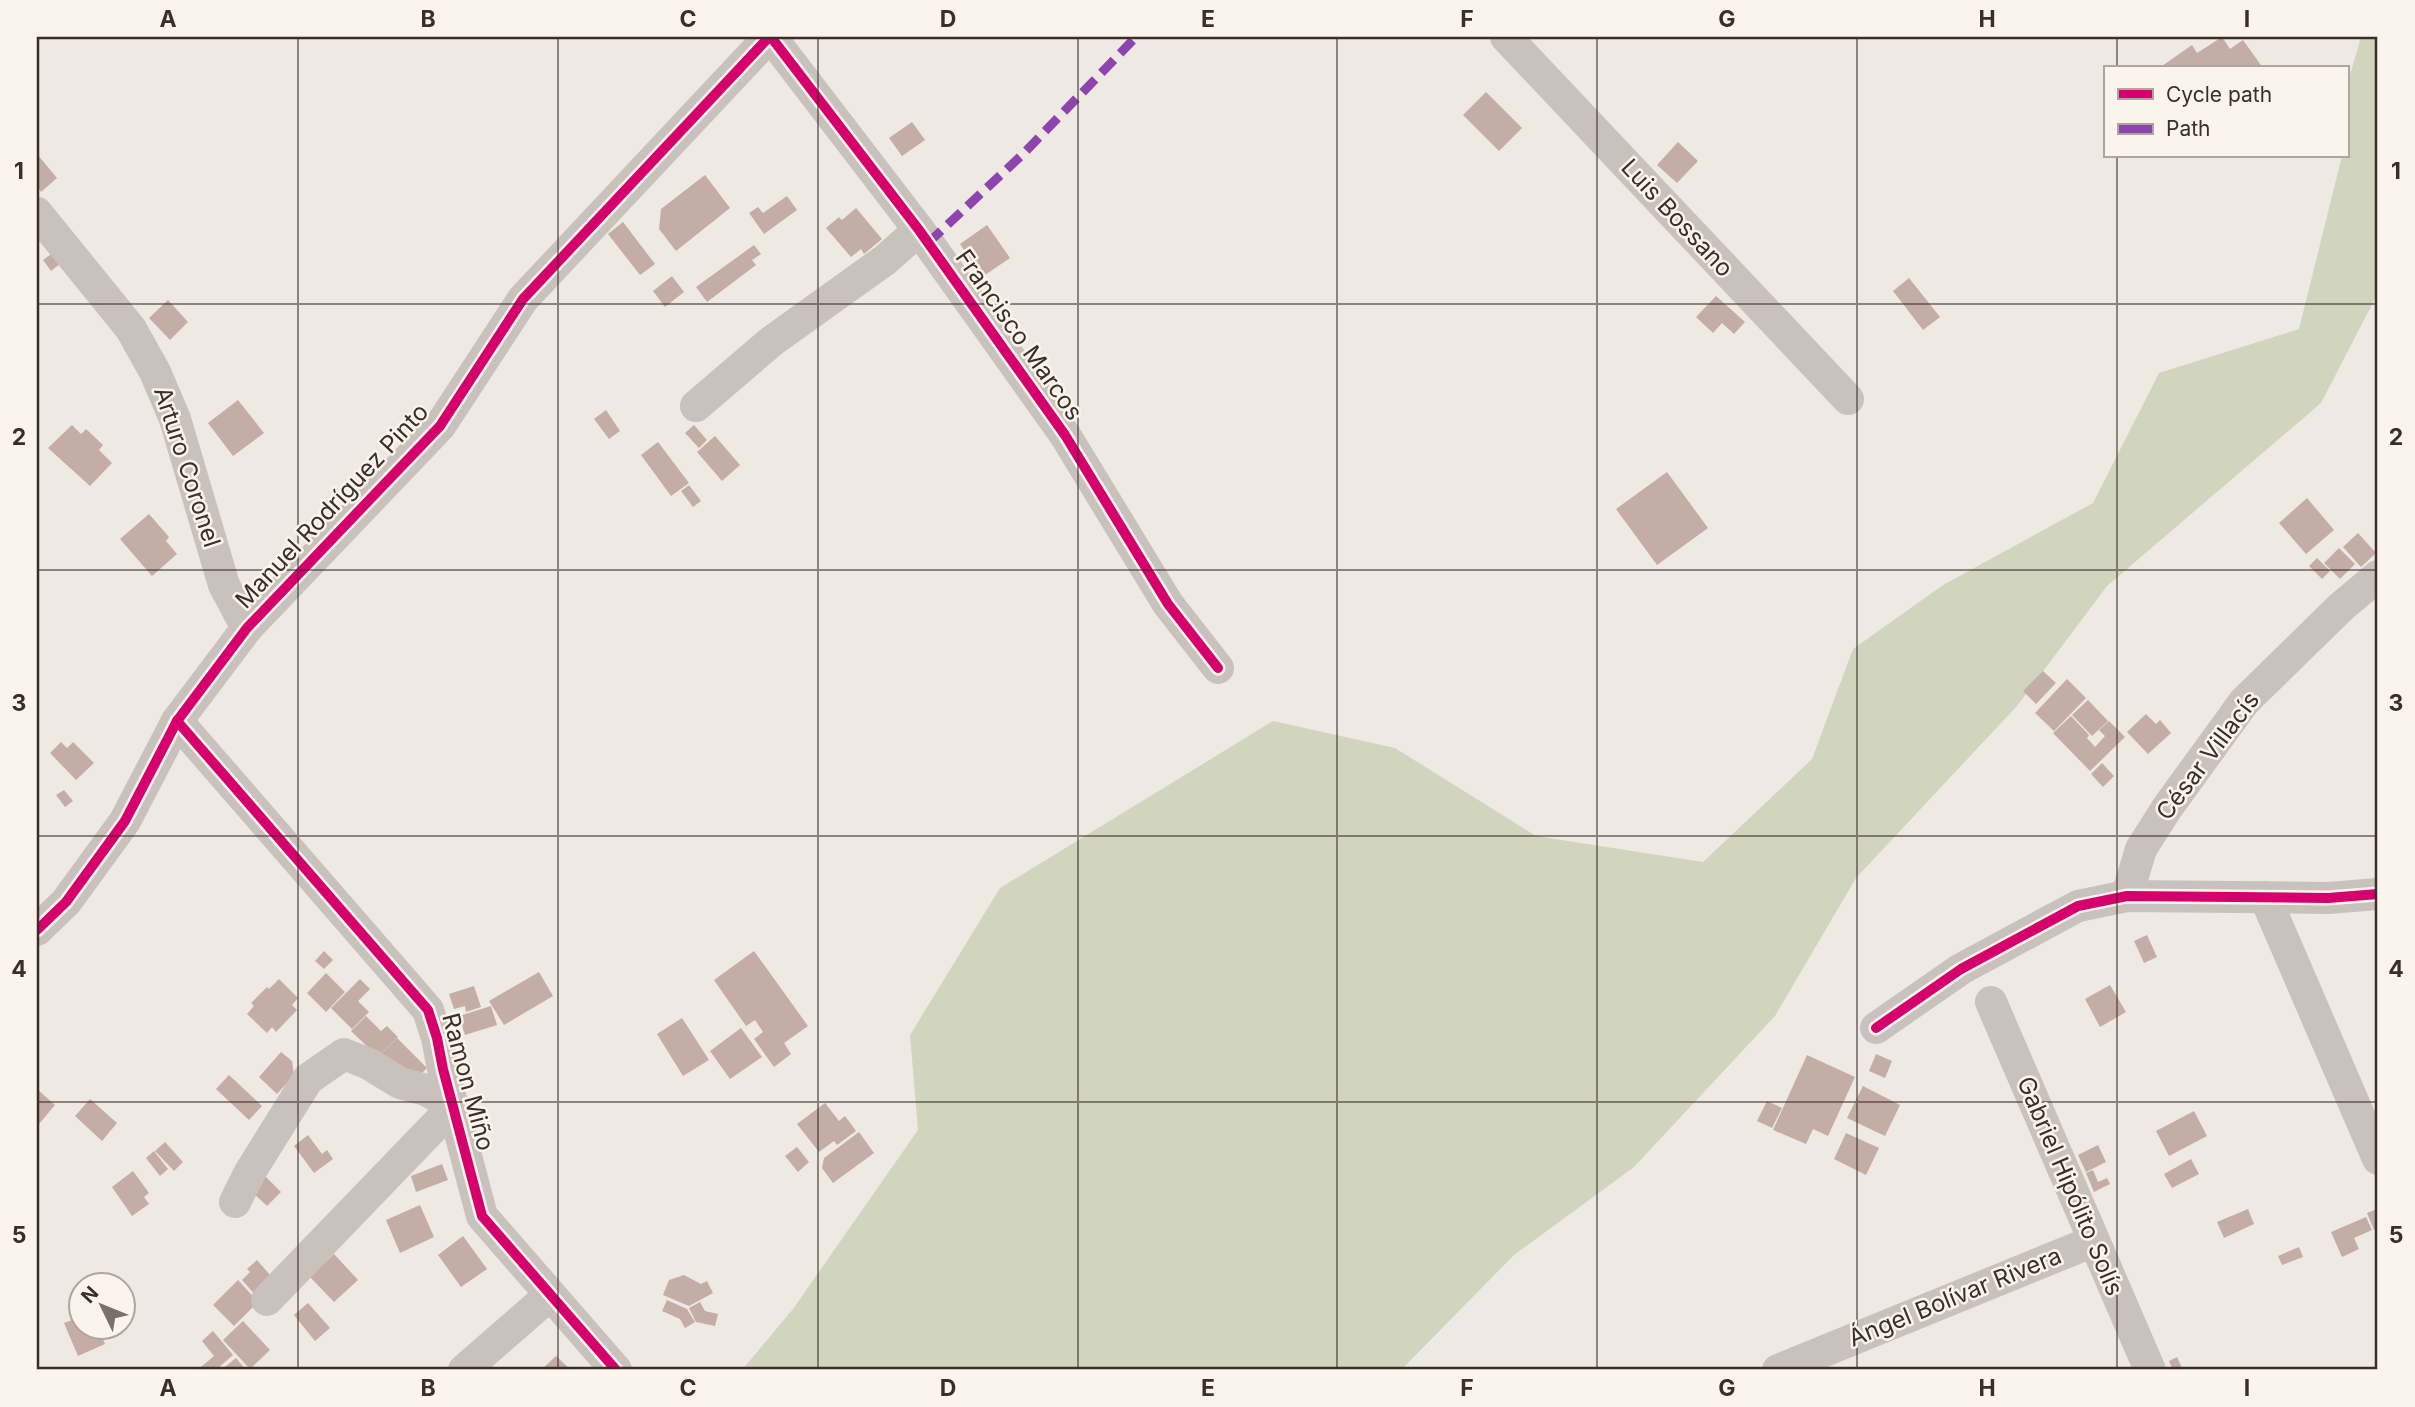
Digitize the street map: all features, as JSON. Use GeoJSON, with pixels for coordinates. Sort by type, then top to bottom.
{"type":"FeatureCollection","features":[{"type":"Feature","properties":{"kind":"street","name":"Francisco Marcos"},"geometry":{"type":"LineString","coordinates":[[770,37],[919,230],[1065,435],[1168,604],[1218,668]]}},
{"type":"Feature","properties":{"kind":"street","name":"Manuel Rodríguez Pinto"},"geometry":{"type":"LineString","coordinates":[[37,930],[66,902],[125,821],[177,721],[247,628],[440,426],[523,299],[770,37]]}},
{"type":"Feature","properties":{"kind":"street","name":"Luis Bossano"},"geometry":{"type":"LineString","coordinates":[[1506,37],[1848,399]]}},
{"type":"Feature","properties":{"kind":"street","name":"Arturo Coronel"},"geometry":{"type":"LineString","coordinates":[[37,214],[131,329],[155,372],[175,419],[224,584],[247,628]]}},
{"type":"Feature","properties":{"kind":"street"},"geometry":{"type":"LineString","coordinates":[[696,406],[772,341],[885,260],[919,230]]}},
{"type":"Feature","properties":{"kind":"street","name":"César Villacís"},"geometry":{"type":"LineString","coordinates":[[2127,896],[2141,849],[2167,808],[2244,702],[2341,607],[2378,576]]}},
{"type":"Feature","properties":{"kind":"street","name":"Ramon Miño"},"geometry":{"type":"LineString","coordinates":[[177,721],[428,1010],[482,1216],[616,1370]]}},
{"type":"Feature","properties":{"kind":"street"},"geometry":{"type":"LineString","coordinates":[[1876,1028],[1961,969],[2078,906],[2127,896],[2328,898],[2378,894]]}},
{"type":"Feature","properties":{"kind":"street"},"geometry":{"type":"LineString","coordinates":[[2265,897],[2378,1159]]}},
{"type":"Feature","properties":{"kind":"street","name":"Gabriel Hipólito Solís"},"geometry":{"type":"LineString","coordinates":[[1991,1002],[2150,1370]]}},
{"type":"Feature","properties":{"kind":"street"},"geometry":{"type":"LineString","coordinates":[[234,1202],[308,1079],[344,1054],[369,1063],[400,1083],[426,1090],[454,1106],[267,1300]]}},
{"type":"Feature","properties":{"kind":"street","name":"Ángel Bolívar Rivera"},"geometry":{"type":"LineString","coordinates":[[1793,1367],[2094,1241]]}},
{"type":"Feature","properties":{"kind":"street"},"geometry":{"type":"LineString","coordinates":[[464,1370],[550,1295]]}},
{"type":"Feature","properties":{"kind":"green space"},"geometry":{"type":"Polygon","coordinates":[[[2361,37],[2378,37],[2378,293],[2321,403],[2107,586],[2017,706],[1856,878],[1775,1016],[1634,1167],[1514,1255],[1401,1370],[742,1370],[793,1309],[918,1130],[910,1035],[1000,888],[1273,721],[1395,748],[1536,836],[1703,862],[1812,759],[1853,649],[1943,585],[2093,503],[2159,373],[2299,329],[2342,158],[2348,158],[2348,82],[2361,37]]]}},
{"type":"Feature","properties":{"kind":"building"},"geometry":{"type":"Polygon","coordinates":[[[2222,37],[2230,49],[2243,40],[2262,66],[2162,66],[2192,45],[2197,53],[2222,37]]]}},
{"type":"Feature","properties":{"kind":"building"},"geometry":{"type":"Polygon","coordinates":[[[1486,92],[1522,128],[1499,151],[1463,115],[1486,92]]]}},
{"type":"Feature","properties":{"kind":"building"},"geometry":{"type":"Polygon","coordinates":[[[912,122],[925,140],[902,156],[889,138],[912,122]]]}},
{"type":"Feature","properties":{"kind":"building"},"geometry":{"type":"Polygon","coordinates":[[[1678,142],[1698,161],[1677,183],[1657,165],[1678,142]]]}},
{"type":"Feature","properties":{"kind":"building"},"geometry":{"type":"Polygon","coordinates":[[[37,154],[57,178],[41,192],[37,186],[37,154]]]}},
{"type":"Feature","properties":{"kind":"building"},"geometry":{"type":"Polygon","coordinates":[[[705,175],[730,208],[676,251],[659,229],[661,209],[705,175]]]}},
{"type":"Feature","properties":{"kind":"building"},"geometry":{"type":"Polygon","coordinates":[[[787,196],[797,210],[764,234],[749,213],[758,207],[763,213],[787,196]]]}},
{"type":"Feature","properties":{"kind":"building"},"geometry":{"type":"Polygon","coordinates":[[[856,208],[882,239],[864,254],[861,249],[851,257],[826,228],[839,217],[842,220],[856,208]]]}},
{"type":"Feature","properties":{"kind":"building"},"geometry":{"type":"Polygon","coordinates":[[[623,222],[655,264],[640,275],[608,234],[623,222]]]}},
{"type":"Feature","properties":{"kind":"building"},"geometry":{"type":"Polygon","coordinates":[[[987,225],[1010,258],[982,277],[960,244],[987,225]]]}},
{"type":"Feature","properties":{"kind":"building"},"geometry":{"type":"Polygon","coordinates":[[[754,245],[761,254],[752,260],[756,265],[707,302],[696,287],[754,245]]]}},
{"type":"Feature","properties":{"kind":"building"},"geometry":{"type":"Polygon","coordinates":[[[61,247],[69,257],[51,271],[43,260],[61,247]]]}},
{"type":"Feature","properties":{"kind":"building"},"geometry":{"type":"Polygon","coordinates":[[[672,276],[684,292],[665,307],[653,291],[672,276]]]}},
{"type":"Feature","properties":{"kind":"building"},"geometry":{"type":"Polygon","coordinates":[[[1909,278],[1940,317],[1923,330],[1893,291],[1909,278]]]}},
{"type":"Feature","properties":{"kind":"building"},"geometry":{"type":"Polygon","coordinates":[[[1716,296],[1745,322],[1734,334],[1722,323],[1713,333],[1696,317],[1716,296]]]}},
{"type":"Feature","properties":{"kind":"building"},"geometry":{"type":"Polygon","coordinates":[[[168,300],[188,322],[170,340],[149,318],[168,300]]]}},
{"type":"Feature","properties":{"kind":"building"},"geometry":{"type":"Polygon","coordinates":[[[238,400],[264,433],[233,456],[208,423],[238,400]]]}},
{"type":"Feature","properties":{"kind":"building"},"geometry":{"type":"Polygon","coordinates":[[[606,410],[620,431],[609,439],[594,419],[606,410]]]}},
{"type":"Feature","properties":{"kind":"building"},"geometry":{"type":"Polygon","coordinates":[[[72,425],[81,434],[86,429],[103,445],[99,450],[112,463],[90,486],[48,448],[72,425]]]}},
{"type":"Feature","properties":{"kind":"building"},"geometry":{"type":"Polygon","coordinates":[[[694,425],[707,440],[699,448],[685,433],[694,425]]]}},
{"type":"Feature","properties":{"kind":"building"},"geometry":{"type":"Polygon","coordinates":[[[715,436],[740,465],[722,481],[697,452],[715,436]]]}},
{"type":"Feature","properties":{"kind":"building"},"geometry":{"type":"Polygon","coordinates":[[[658,442],[689,483],[671,496],[641,455],[658,442]]]}},
{"type":"Feature","properties":{"kind":"building"},"geometry":{"type":"Polygon","coordinates":[[[1667,472],[1708,528],[1657,565],[1616,509],[1667,472]]]}},
{"type":"Feature","properties":{"kind":"building"},"geometry":{"type":"Polygon","coordinates":[[[689,485],[701,501],[693,507],[681,491],[689,485]]]}},
{"type":"Feature","properties":{"kind":"building"},"geometry":{"type":"Polygon","coordinates":[[[2307,498],[2334,530],[2306,554],[2279,523],[2307,498]]]}},
{"type":"Feature","properties":{"kind":"building"},"geometry":{"type":"Polygon","coordinates":[[[149,514],[169,537],[166,541],[177,554],[152,576],[120,539],[149,514]]]}},
{"type":"Feature","properties":{"kind":"building"},"geometry":{"type":"Polygon","coordinates":[[[2358,533],[2376,553],[2361,567],[2343,547],[2358,533]]]}},
{"type":"Feature","properties":{"kind":"building"},"geometry":{"type":"Polygon","coordinates":[[[2339,548],[2355,564],[2340,579],[2324,563],[2339,548]]]}},
{"type":"Feature","properties":{"kind":"building"},"geometry":{"type":"Polygon","coordinates":[[[2317,558],[2330,571],[2322,579],[2309,566],[2317,558]]]}},
{"type":"Feature","properties":{"kind":"building"},"geometry":{"type":"Polygon","coordinates":[[[2043,671],[2056,683],[2036,704],[2023,691],[2043,671]]]}},
{"type":"Feature","properties":{"kind":"building"},"geometry":{"type":"Polygon","coordinates":[[[2067,679],[2086,698],[2054,731],[2035,713],[2067,679]]]}},
{"type":"Feature","properties":{"kind":"building"},"geometry":{"type":"Polygon","coordinates":[[[2088,700],[2108,721],[2092,736],[2072,715],[2088,700]]]}},
{"type":"Feature","properties":{"kind":"building"},"geometry":{"type":"Polygon","coordinates":[[[2146,714],[2156,724],[2160,720],[2171,733],[2148,754],[2127,732],[2146,714]]]}},
{"type":"Feature","properties":{"kind":"building"},"geometry":{"type":"Polygon","coordinates":[[[2071,716],[2089,735],[2087,738],[2095,747],[2105,736],[2099,730],[2109,721],[2125,737],[2090,771],[2053,733],[2071,716]]]}},
{"type":"Feature","properties":{"kind":"building"},"geometry":{"type":"Polygon","coordinates":[[[61,742],[67,748],[73,742],[94,763],[76,780],[50,753],[61,742]]]}},
{"type":"Feature","properties":{"kind":"building"},"geometry":{"type":"Polygon","coordinates":[[[2102,763],[2114,776],[2103,787],[2091,774],[2102,763]]]}},
{"type":"Feature","properties":{"kind":"building"},"geometry":{"type":"Polygon","coordinates":[[[64,790],[73,801],[65,807],[56,795],[64,790]]]}},
{"type":"Feature","properties":{"kind":"building"},"geometry":{"type":"Polygon","coordinates":[[[2147,935],[2157,957],[2144,963],[2134,941],[2147,935]]]}},
{"type":"Feature","properties":{"kind":"building"},"geometry":{"type":"Polygon","coordinates":[[[324,951],[333,960],[324,969],[315,961],[324,951]]]}},
{"type":"Feature","properties":{"kind":"building"},"geometry":{"type":"Polygon","coordinates":[[[754,951],[808,1026],[784,1043],[791,1054],[774,1067],[754,1039],[763,1032],[755,1020],[746,1026],[714,980],[754,951]]]}},
{"type":"Feature","properties":{"kind":"building"},"geometry":{"type":"Polygon","coordinates":[[[539,972],[553,996],[504,1025],[489,1001],[539,972]]]}},
{"type":"Feature","properties":{"kind":"building"},"geometry":{"type":"Polygon","coordinates":[[[326,973],[345,992],[326,1012],[307,993],[326,973]]]}},
{"type":"Feature","properties":{"kind":"building"},"geometry":{"type":"Polygon","coordinates":[[[279,979],[298,998],[292,1005],[297,1010],[276,1032],[272,1027],[267,1033],[247,1014],[254,1006],[251,1003],[279,979]]]}},
{"type":"Feature","properties":{"kind":"building"},"geometry":{"type":"Polygon","coordinates":[[[360,979],[370,989],[358,1001],[369,1012],[352,1029],[331,1008],[360,979]]]}},
{"type":"Feature","properties":{"kind":"building"},"geometry":{"type":"Polygon","coordinates":[[[2110,985],[2126,1012],[2100,1027],[2085,999],[2110,985]]]}},
{"type":"Feature","properties":{"kind":"building"},"geometry":{"type":"Polygon","coordinates":[[[474,986],[481,1007],[466,1012],[465,1006],[454,1009],[449,994],[474,986]]]}},
{"type":"Feature","properties":{"kind":"building"},"geometry":{"type":"Polygon","coordinates":[[[491,1006],[497,1025],[465,1035],[459,1016],[491,1006]]]}},
{"type":"Feature","properties":{"kind":"building"},"geometry":{"type":"Polygon","coordinates":[[[366,1016],[381,1031],[387,1026],[398,1037],[378,1057],[351,1031],[366,1016]]]}},
{"type":"Feature","properties":{"kind":"building"},"geometry":{"type":"Polygon","coordinates":[[[682,1018],[709,1060],[683,1076],[657,1034],[682,1018]]]}},
{"type":"Feature","properties":{"kind":"building"},"geometry":{"type":"Polygon","coordinates":[[[741,1028],[762,1057],[730,1079],[710,1051],[741,1028]]]}},
{"type":"Feature","properties":{"kind":"building"},"geometry":{"type":"Polygon","coordinates":[[[397,1038],[427,1068],[413,1082],[380,1055],[397,1038]]]}},
{"type":"Feature","properties":{"kind":"building"},"geometry":{"type":"Polygon","coordinates":[[[281,1052],[292,1061],[294,1075],[277,1094],[259,1077],[281,1052]]]}},
{"type":"Feature","properties":{"kind":"building"},"geometry":{"type":"Polygon","coordinates":[[[1876,1054],[1892,1061],[1885,1078],[1869,1071],[1876,1054]]]}},
{"type":"Feature","properties":{"kind":"building"},"geometry":{"type":"Polygon","coordinates":[[[1807,1055],[1855,1077],[1828,1136],[1813,1129],[1806,1144],[1773,1130],[1807,1055]]]}},
{"type":"Feature","properties":{"kind":"building"},"geometry":{"type":"Polygon","coordinates":[[[229,1075],[262,1106],[249,1120],[216,1089],[229,1075]]]}},
{"type":"Feature","properties":{"kind":"building"},"geometry":{"type":"Polygon","coordinates":[[[1863,1086],[1900,1105],[1885,1136],[1847,1118],[1863,1086]]]}},
{"type":"Feature","properties":{"kind":"building"},"geometry":{"type":"Polygon","coordinates":[[[37,1089],[55,1105],[39,1124],[37,1122],[37,1089]]]}},
{"type":"Feature","properties":{"kind":"building"},"geometry":{"type":"Polygon","coordinates":[[[90,1099],[117,1123],[102,1141],[75,1116],[90,1099]]]}},
{"type":"Feature","properties":{"kind":"building"},"geometry":{"type":"Polygon","coordinates":[[[1767,1101],[1782,1108],[1772,1128],[1757,1121],[1767,1101]]]}},
{"type":"Feature","properties":{"kind":"building"},"geometry":{"type":"Polygon","coordinates":[[[825,1103],[839,1121],[845,1116],[856,1131],[837,1145],[834,1141],[819,1152],[797,1124],[825,1103]]]}},
{"type":"Feature","properties":{"kind":"building"},"geometry":{"type":"Polygon","coordinates":[[[2194,1111],[2207,1136],[2169,1156],[2156,1131],[2194,1111]]]}},
{"type":"Feature","properties":{"kind":"building"},"geometry":{"type":"Polygon","coordinates":[[[859,1132],[874,1153],[833,1183],[822,1168],[824,1158],[859,1132]]]}},
{"type":"Feature","properties":{"kind":"building"},"geometry":{"type":"Polygon","coordinates":[[[1846,1133],[1879,1148],[1866,1175],[1834,1159],[1846,1133]]]}},
{"type":"Feature","properties":{"kind":"building"},"geometry":{"type":"Polygon","coordinates":[[[308,1135],[322,1154],[327,1150],[333,1159],[314,1173],[294,1146],[308,1135]]]}},
{"type":"Feature","properties":{"kind":"building"},"geometry":{"type":"Polygon","coordinates":[[[165,1142],[183,1162],[174,1171],[155,1151],[165,1142]]]}},
{"type":"Feature","properties":{"kind":"building"},"geometry":{"type":"Polygon","coordinates":[[[2098,1145],[2106,1162],[2086,1172],[2078,1155],[2098,1145]]]}},
{"type":"Feature","properties":{"kind":"building"},"geometry":{"type":"Polygon","coordinates":[[[797,1147],[809,1162],[798,1172],[785,1156],[797,1147]]]}},
{"type":"Feature","properties":{"kind":"building"},"geometry":{"type":"Polygon","coordinates":[[[154,1151],[168,1169],[160,1176],[146,1158],[154,1151]]]}},
{"type":"Feature","properties":{"kind":"building"},"geometry":{"type":"Polygon","coordinates":[[[2191,1159],[2199,1174],[2172,1188],[2164,1174],[2191,1159]]]}},
{"type":"Feature","properties":{"kind":"building"},"geometry":{"type":"Polygon","coordinates":[[[442,1164],[448,1180],[416,1192],[411,1176],[442,1164]]]}},
{"type":"Feature","properties":{"kind":"building"},"geometry":{"type":"Polygon","coordinates":[[[2093,1170],[2098,1182],[2107,1178],[2110,1184],[2094,1192],[2086,1173],[2093,1170]]]}},
{"type":"Feature","properties":{"kind":"building"},"geometry":{"type":"Polygon","coordinates":[[[133,1171],[149,1193],[144,1197],[149,1204],[132,1216],[112,1187],[133,1171]]]}},
{"type":"Feature","properties":{"kind":"building"},"geometry":{"type":"Polygon","coordinates":[[[262,1173],[281,1192],[267,1206],[251,1191],[262,1173]]]}},
{"type":"Feature","properties":{"kind":"building"},"geometry":{"type":"Polygon","coordinates":[[[420,1205],[434,1237],[400,1253],[386,1220],[420,1205]]]}},
{"type":"Feature","properties":{"kind":"building"},"geometry":{"type":"Polygon","coordinates":[[[2248,1209],[2254,1224],[2224,1238],[2217,1222],[2248,1209]]]}},
{"type":"Feature","properties":{"kind":"building"},"geometry":{"type":"Polygon","coordinates":[[[2377,1209],[2378,1228],[2374,1230],[2367,1213],[2377,1209]]]}},
{"type":"Feature","properties":{"kind":"building"},"geometry":{"type":"Polygon","coordinates":[[[2366,1217],[2372,1230],[2354,1238],[2359,1249],[2342,1257],[2331,1232],[2366,1217]]]}},
{"type":"Feature","properties":{"kind":"building"},"geometry":{"type":"Polygon","coordinates":[[[463,1236],[487,1269],[461,1287],[438,1255],[463,1236]]]}},
{"type":"Feature","properties":{"kind":"building"},"geometry":{"type":"Polygon","coordinates":[[[2299,1247],[2303,1257],[2282,1265],[2278,1256],[2299,1247]]]}},
{"type":"Feature","properties":{"kind":"building"},"geometry":{"type":"Polygon","coordinates":[[[334,1254],[358,1280],[334,1302],[310,1277],[334,1254]]]}},
{"type":"Feature","properties":{"kind":"building"},"geometry":{"type":"Polygon","coordinates":[[[257,1260],[277,1283],[259,1299],[242,1280],[250,1272],[247,1269],[257,1260]]]}},
{"type":"Feature","properties":{"kind":"building"},"geometry":{"type":"Polygon","coordinates":[[[684,1275],[701,1284],[707,1281],[713,1293],[689,1306],[663,1295],[669,1280],[684,1275]]]}},
{"type":"Feature","properties":{"kind":"building"},"geometry":{"type":"Polygon","coordinates":[[[238,1280],[258,1302],[234,1326],[213,1305],[238,1280]]]}},
{"type":"Feature","properties":{"kind":"building"},"geometry":{"type":"Polygon","coordinates":[[[667,1300],[687,1309],[695,1322],[685,1328],[680,1319],[662,1311],[667,1300]]]}},
{"type":"Feature","properties":{"kind":"building"},"geometry":{"type":"Polygon","coordinates":[[[700,1302],[705,1311],[718,1314],[715,1326],[696,1322],[689,1308],[700,1302]]]}},
{"type":"Feature","properties":{"kind":"building"},"geometry":{"type":"Polygon","coordinates":[[[308,1303],[330,1328],[315,1341],[294,1315],[308,1303]]]}},
{"type":"Feature","properties":{"kind":"building"},"geometry":{"type":"Polygon","coordinates":[[[243,1321],[270,1350],[250,1369],[223,1340],[243,1321]]]}},
{"type":"Feature","properties":{"kind":"building"},"geometry":{"type":"Polygon","coordinates":[[[213,1331],[233,1355],[218,1368],[220,1370],[204,1370],[201,1367],[214,1356],[202,1341],[213,1331]]]}},
{"type":"Feature","properties":{"kind":"building"},"geometry":{"type":"Polygon","coordinates":[[[71,1340],[103,1340],[105,1344],[78,1356],[71,1340]]]}},
{"type":"Feature","properties":{"kind":"building"},"geometry":{"type":"Polygon","coordinates":[[[556,1356],[571,1370],[541,1370],[556,1356]]]}},
{"type":"Feature","properties":{"kind":"building"},"geometry":{"type":"Polygon","coordinates":[[[2177,1357],[2182,1368],[2173,1370],[2169,1361],[2177,1357]]]}},
{"type":"Feature","properties":{"kind":"building"},"geometry":{"type":"Polygon","coordinates":[[[236,1358],[246,1370],[221,1370],[236,1358]]]}},
{"type":"Feature","properties":{"kind":"marked path"},"geometry":{"type":"LineString","coordinates":[[928,243],[1022,155],[1136,37]]}},
{"type":"Feature","properties":{"kind":"cycle path"},"geometry":{"type":"LineString","coordinates":[[37,930],[66,902],[125,821],[177,721],[247,628],[440,426],[523,299],[769,37]]}},
{"type":"Feature","properties":{"kind":"cycle path"},"geometry":{"type":"LineString","coordinates":[[771,37],[919,230],[1065,435],[1168,604],[1218,668]]}},
{"type":"Feature","properties":{"kind":"cycle path"},"geometry":{"type":"LineString","coordinates":[[177,721],[428,1010],[482,1216],[616,1370]]}},
{"type":"Feature","properties":{"kind":"cycle path"},"geometry":{"type":"LineString","coordinates":[[1876,1028],[1961,969],[2078,906],[2127,896],[2328,898],[2378,894]]}}]}
